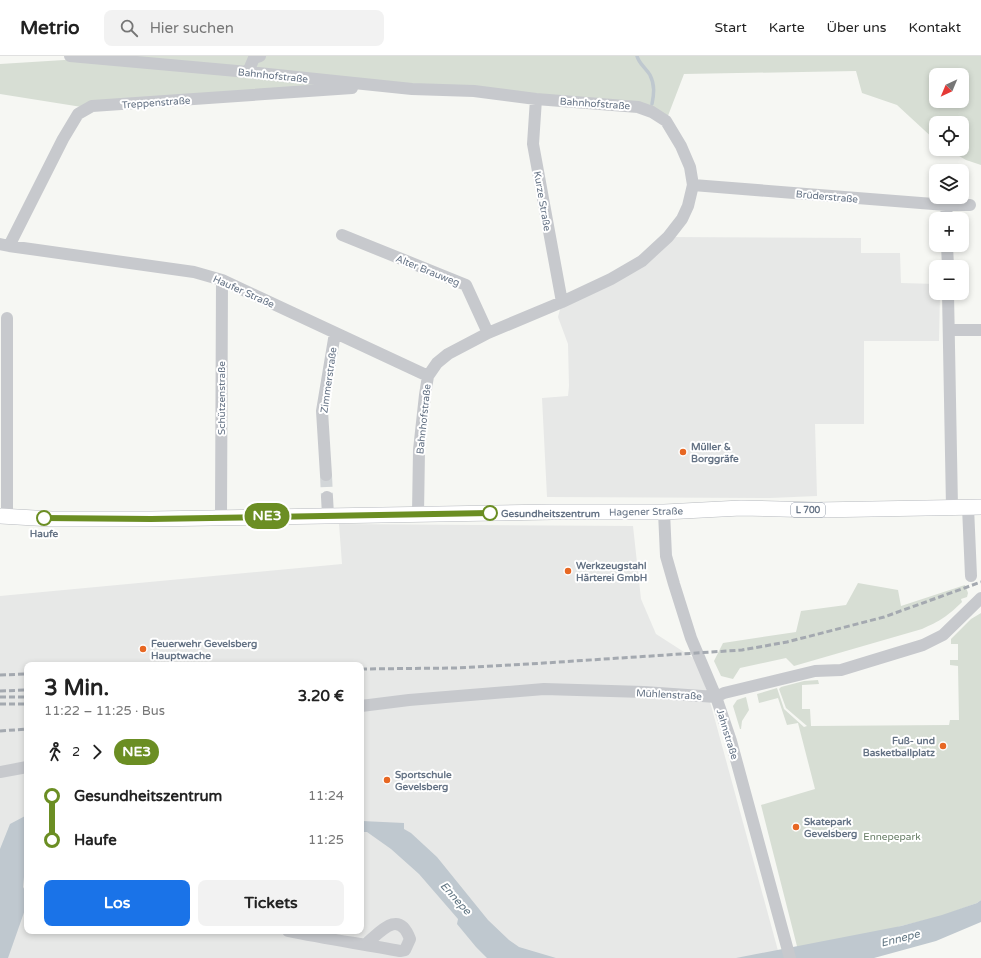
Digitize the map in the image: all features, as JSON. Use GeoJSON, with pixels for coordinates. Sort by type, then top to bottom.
{"type":"FeatureCollection","features":[{"type":"Feature","properties":{"kind":"main road","name":"Hagener Straße"},"geometry":{"type":"LineString","coordinates":[[4,516],[52,519],[664,512],[741,508],[816,510],[975,507]]}},
{"type":"Feature","properties":{"kind":"street","name":"Bahnhofstraße"},"geometry":{"type":"LineString","coordinates":[[70,56],[412,89],[474,91],[536,99],[638,106],[652,112],[666,121],[677,138],[690,167],[693,185],[688,206],[682,219],[668,237],[642,261],[611,279],[562,302],[488,333],[448,354],[437,363],[428,376],[419,450],[418,514]]}},
{"type":"Feature","properties":{"kind":"street"},"geometry":{"type":"LineString","coordinates":[[248,72],[254,58],[260,56]]}},
{"type":"Feature","properties":{"kind":"street","name":"Treppenstraße"},"geometry":{"type":"LineString","coordinates":[[4,245],[74,120],[78,114],[92,106],[385,86]]}},
{"type":"Feature","properties":{"kind":"street","name":"Kurze Straße"},"geometry":{"type":"LineString","coordinates":[[536,99],[533,144],[562,302]]}},
{"type":"Feature","properties":{"kind":"street","name":"Brüderstraße"},"geometry":{"type":"LineString","coordinates":[[693,185],[946,205],[976,206]]}},
{"type":"Feature","properties":{"kind":"street"},"geometry":{"type":"LineString","coordinates":[[946,205],[946,212]]}},
{"type":"Feature","properties":{"kind":"street","name":"Alter Brauweg"},"geometry":{"type":"LineString","coordinates":[[342,235],[466,285],[488,333]]}},
{"type":"Feature","properties":{"kind":"street","name":"Haufer Straße"},"geometry":{"type":"LineString","coordinates":[[4,245],[194,272],[222,280],[428,376]]}},
{"type":"Feature","properties":{"kind":"street","name":"Schützenstraße"},"geometry":{"type":"LineString","coordinates":[[221,517],[222,280]]}},
{"type":"Feature","properties":{"kind":"street"},"geometry":{"type":"LineString","coordinates":[[948,300],[952,507]]}},
{"type":"Feature","properties":{"kind":"street"},"geometry":{"type":"LineString","coordinates":[[4,516],[7,318]]}},
{"type":"Feature","properties":{"kind":"street"},"geometry":{"type":"LineString","coordinates":[[949,330],[981,330]]}},
{"type":"Feature","properties":{"kind":"street","name":"Zimmerstraße"},"geometry":{"type":"LineString","coordinates":[[326,475],[322,411],[335,333]]}},
{"type":"Feature","properties":{"kind":"street"},"geometry":{"type":"LineString","coordinates":[[327,497],[328,515]]}},
{"type":"Feature","properties":{"kind":"street"},"geometry":{"type":"LineString","coordinates":[[971,576],[975,507]]}},
{"type":"Feature","properties":{"kind":"street","name":"Jahnstraße"},"geometry":{"type":"LineString","coordinates":[[664,512],[666,556],[691,638],[716,697],[731,741],[790,958]]}},
{"type":"Feature","properties":{"kind":"street","name":"Mühlenstraße"},"geometry":{"type":"LineString","coordinates":[[364,706],[408,700],[544,689],[644,692],[716,697],[724,693],[815,672],[841,670],[923,645],[943,635],[981,598]]}},
{"type":"Feature","properties":{"kind":"street"},"geometry":{"type":"LineString","coordinates":[[0,772],[24,768]]}},
{"type":"Feature","properties":{"kind":"street"},"geometry":{"type":"LineString","coordinates":[[303,934],[366,944]]}},
{"type":"Feature","properties":{"kind":"shaded area"},"geometry":{"type":"Polygon","coordinates":[[[668,237],[861,238],[861,253],[900,253],[901,283],[929,284],[929,300],[940,300],[939,341],[864,341],[864,424],[815,424],[817,496],[770,498],[547,497],[542,398],[568,396],[568,344],[558,317],[562,302],[587,290],[668,237]]]}},
{"type":"Feature","properties":{"kind":"shaded area"},"geometry":{"type":"Polygon","coordinates":[[[339,524],[633,526],[641,599],[656,634],[698,661],[780,958],[0,958],[0,596],[342,564],[339,524]]]}},
{"type":"Feature","properties":{"kind":"green space"},"geometry":{"type":"Polygon","coordinates":[[[81,56],[981,56],[981,165],[959,156],[969,156],[969,116],[929,116],[929,135],[897,105],[862,93],[856,71],[684,74],[666,121],[652,112],[385,86],[88,108],[0,94],[0,64],[80,59],[81,56]]]}},
{"type":"Feature","properties":{"kind":"green space"},"geometry":{"type":"Polygon","coordinates":[[[858,583],[898,590],[901,606],[965,585],[968,593],[967,597],[961,599],[962,602],[948,615],[922,629],[794,666],[786,658],[740,668],[733,679],[721,676],[714,661],[723,643],[796,632],[801,611],[846,605],[858,583]]]}},
{"type":"Feature","properties":{"kind":"green space","name":"Ennepepark"},"geometry":{"type":"Polygon","coordinates":[[[981,613],[981,900],[977,903],[942,916],[901,926],[800,958],[761,805],[815,789],[798,723],[787,725],[778,698],[759,703],[757,694],[777,688],[784,709],[804,727],[807,726],[786,708],[779,689],[781,687],[804,681],[818,680],[819,684],[802,685],[802,709],[810,709],[811,726],[949,725],[950,720],[959,720],[958,666],[950,665],[950,660],[958,660],[958,644],[951,644],[951,639],[971,619],[981,613]]]}},
{"type":"Feature","properties":{"kind":"green space"},"geometry":{"type":"Polygon","coordinates":[[[746,697],[749,710],[742,721],[740,729],[733,706],[737,700],[746,697]]]}},
{"type":"Feature","properties":{"kind":"water"},"geometry":{"type":"Polygon","coordinates":[[[24,817],[24,913],[8,958],[0,958],[0,849],[10,824],[24,817]]]}},
{"type":"Feature","properties":{"kind":"water","name":"Ennepe"},"geometry":{"type":"Polygon","coordinates":[[[364,821],[404,823],[404,829],[411,833],[437,857],[488,920],[509,940],[519,947],[556,958],[487,958],[457,924],[458,919],[419,874],[391,849],[367,832],[364,832],[364,821]]]}},
{"type":"Feature","properties":{"kind":"water","name":"Ennepe"},"geometry":{"type":"Polygon","coordinates":[[[981,900],[981,922],[936,941],[874,958],[736,958],[901,926],[942,915],[977,903],[981,900]]]}},
{"type":"Feature","properties":{"kind":"waterway"},"geometry":{"type":"LineString","coordinates":[[637,56],[653,82],[654,90],[652,104]]}},
{"type":"Feature","properties":{"kind":"tunnel"},"geometry":{"type":"LineString","coordinates":[[326,475],[327,497]]}},
{"type":"Feature","properties":{"kind":"railway"},"geometry":{"type":"LineString","coordinates":[[364,669],[456,668],[742,650],[787,642],[884,617],[981,582]]}},
{"type":"Feature","properties":{"kind":"railway"},"geometry":{"type":"LineString","coordinates":[[0,675],[24,674]]}},
{"type":"Feature","properties":{"kind":"railway"},"geometry":{"type":"LineString","coordinates":[[0,691],[24,690]]}},
{"type":"Feature","properties":{"kind":"railway"},"geometry":{"type":"LineString","coordinates":[[0,697],[24,697]]}},
{"type":"Feature","properties":{"kind":"railway"},"geometry":{"type":"LineString","coordinates":[[0,704],[24,704]]}},
{"type":"Feature","properties":{"kind":"railway"},"geometry":{"type":"LineString","coordinates":[[0,731],[24,729]]}},
{"type":"Feature","properties":{"kind":"bus line","name":"NE3"},"geometry":{"type":"LineString","coordinates":[[44,518],[151,519],[186,517],[490,513]]}},
{"type":"Feature","properties":{"kind":"place","name":"Müller & Borggräfe"},"geometry":{"type":"Point","coordinates":[683,452]}},
{"type":"Feature","properties":{"kind":"place","name":"Gesundheitszentrum"},"geometry":{"type":"Point","coordinates":[490,513]}},
{"type":"Feature","properties":{"kind":"place","name":"Haufe"},"geometry":{"type":"Point","coordinates":[44,518]}},
{"type":"Feature","properties":{"kind":"place","name":"Werkzeugstahl Härterei GmbH"},"geometry":{"type":"Point","coordinates":[568,571]}},
{"type":"Feature","properties":{"kind":"place","name":"Feuerwehr Gevelsberg Hauptwache"},"geometry":{"type":"Point","coordinates":[143,649]}},
{"type":"Feature","properties":{"kind":"place","name":"Fuß- und Basketballplatz"},"geometry":{"type":"Point","coordinates":[943,746]}},
{"type":"Feature","properties":{"kind":"place","name":"Sportschule Gevelsberg"},"geometry":{"type":"Point","coordinates":[387,780]}},
{"type":"Feature","properties":{"kind":"place","name":"Skatepark Gevelsberg"},"geometry":{"type":"Point","coordinates":[796,827]}}]}
